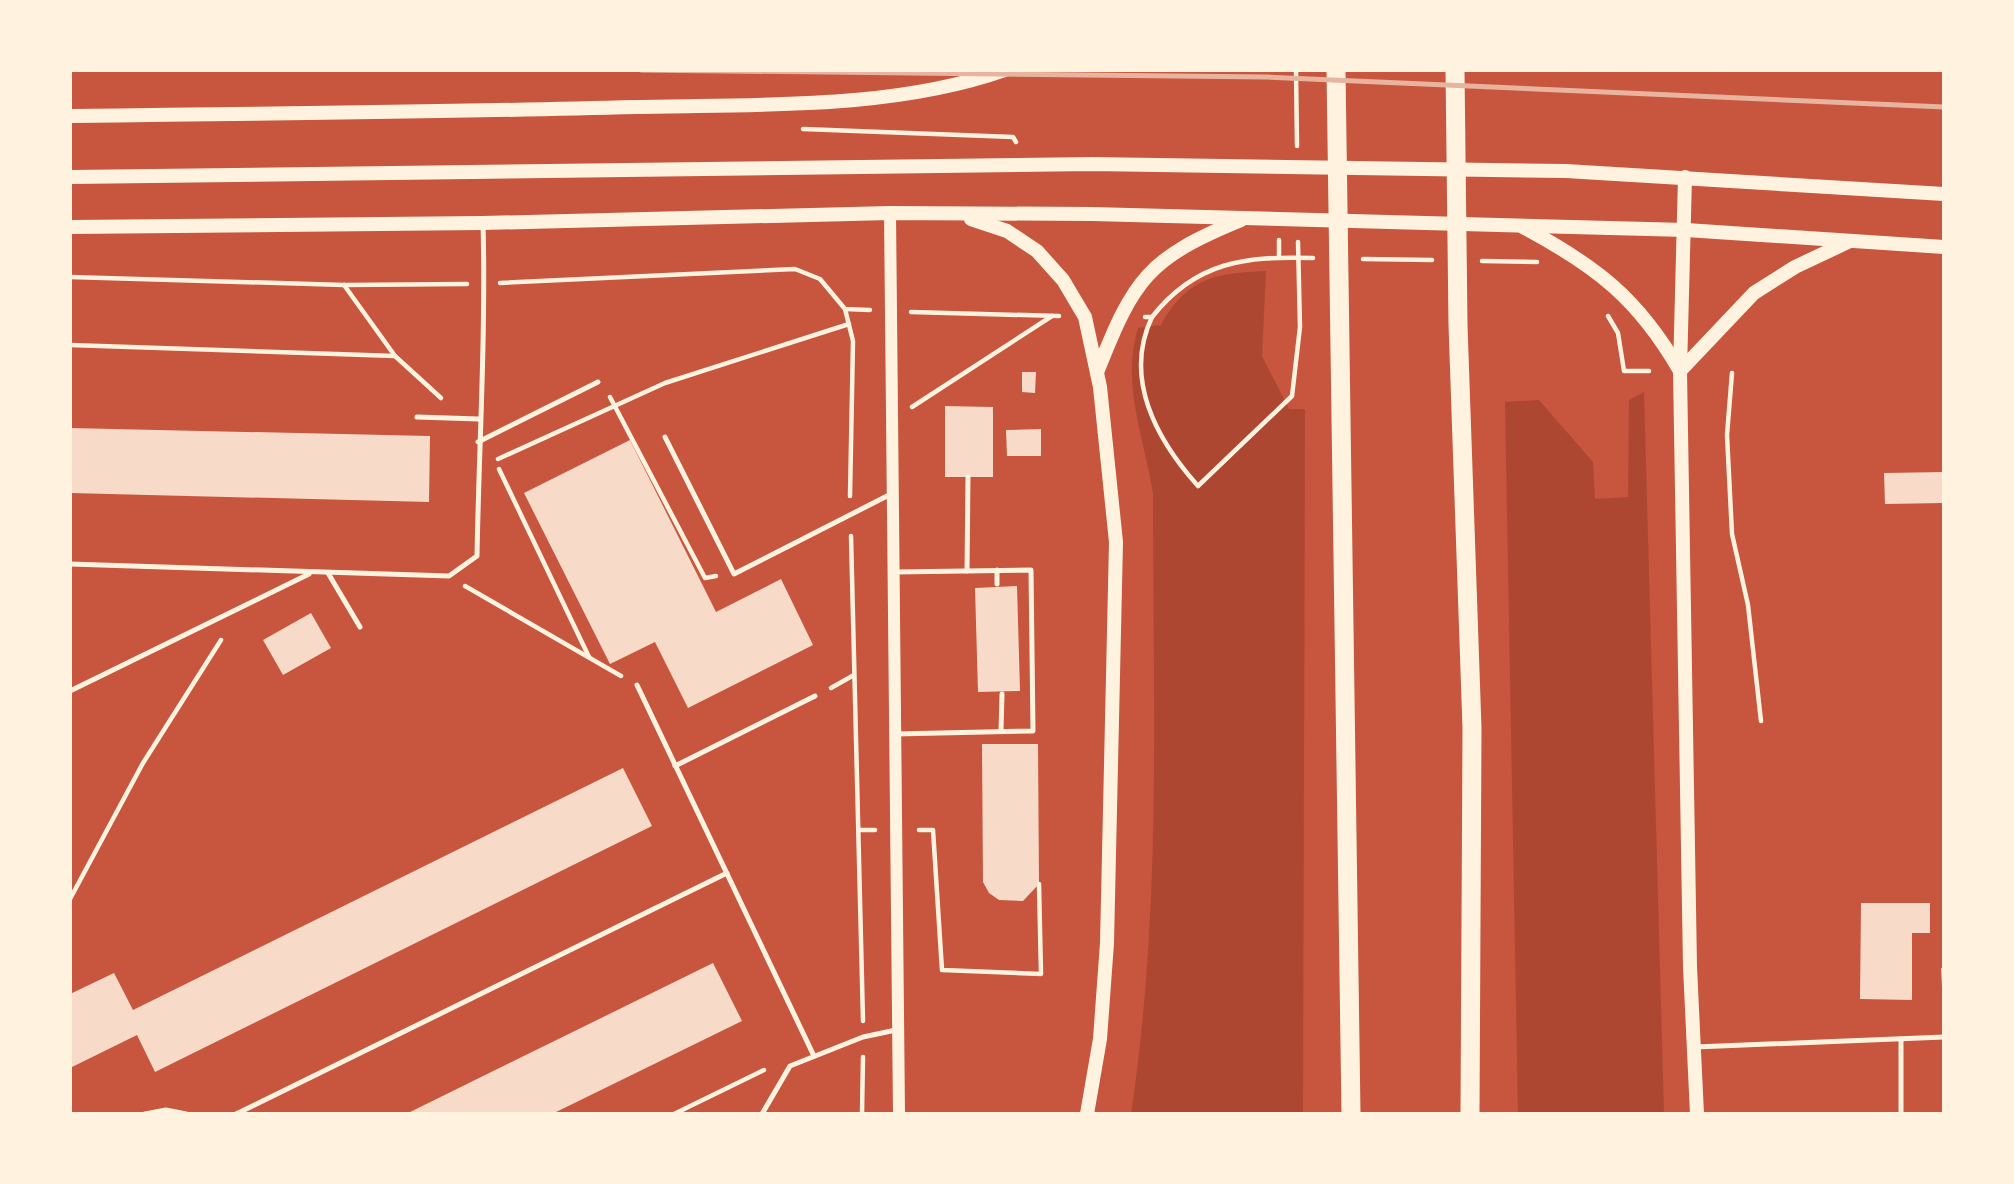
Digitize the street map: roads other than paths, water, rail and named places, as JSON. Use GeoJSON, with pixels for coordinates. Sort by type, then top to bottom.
{"type":"FeatureCollection","features":[{"type":"Feature","properties":{"kind":"highway"},"geometry":{"type":"LineString","coordinates":[[1336,70],[1350,1114]]}},
{"type":"Feature","properties":{"kind":"highway"},"geometry":{"type":"LineString","coordinates":[[1455,70],[1458,325],[1472,728],[1469,1114]]}},
{"type":"Feature","properties":{"kind":"main road"},"geometry":{"type":"LineString","coordinates":[[70,116],[437,112],[835,100],[956,86],[1005,70]]}},
{"type":"Feature","properties":{"kind":"main road"},"geometry":{"type":"LineString","coordinates":[[70,177],[1092,164],[1566,171],[1944,194]]}},
{"type":"Feature","properties":{"kind":"main road"},"geometry":{"type":"LineString","coordinates":[[1685,177],[1686,230],[1680,371],[1697,1114]]}},
{"type":"Feature","properties":{"kind":"main road"},"geometry":{"type":"LineString","coordinates":[[70,227],[484,223],[890,213],[1092,214],[1686,230],[1944,247]]}},
{"type":"Feature","properties":{"kind":"main road"},"geometry":{"type":"LineString","coordinates":[[962,215],[1007,231],[1037,251],[1063,280],[1086,317],[1097,372],[1116,542],[1107,943],[1100,1039],[1087,1114]]}},
{"type":"Feature","properties":{"kind":"main road"},"geometry":{"type":"LineString","coordinates":[[1097,372],[1119,316],[1146,275],[1168,256],[1200,237],[1245,219]]}},
{"type":"Feature","properties":{"kind":"main road"},"geometry":{"type":"LineString","coordinates":[[1518,225],[1578,257],[1612,283],[1664,342],[1680,371]]}},
{"type":"Feature","properties":{"kind":"main road"},"geometry":{"type":"LineString","coordinates":[[1680,371],[1754,293],[1795,267],[1852,240]]}},
{"type":"Feature","properties":{"kind":"street"},"geometry":{"type":"LineString","coordinates":[[890,213],[899,1114]]}},
{"type":"Feature","properties":{"kind":"lane"},"geometry":{"type":"LineString","coordinates":[[70,564],[449,576],[477,556],[478,442],[485,284],[484,223]]}},
{"type":"Feature","properties":{"kind":"lane"},"geometry":{"type":"LineString","coordinates":[[478,442],[598,382]]}},
{"type":"Feature","properties":{"kind":"lane"},"geometry":{"type":"LineString","coordinates":[[416,417],[479,419]]}},
{"type":"Feature","properties":{"kind":"lane"},"geometry":{"type":"LineString","coordinates":[[665,437],[734,574],[891,493]]}},
{"type":"Feature","properties":{"kind":"lane"},"geometry":{"type":"LineString","coordinates":[[967,571],[968,477]]}},
{"type":"Feature","properties":{"kind":"lane"},"geometry":{"type":"LineString","coordinates":[[997,570],[997,584]]}},
{"type":"Feature","properties":{"kind":"lane"},"geometry":{"type":"LineString","coordinates":[[894,734],[1033,731],[1031,570],[895,572]]}},
{"type":"Feature","properties":{"kind":"lane"},"geometry":{"type":"LineString","coordinates":[[70,691],[312,573]]}},
{"type":"Feature","properties":{"kind":"lane"},"geometry":{"type":"LineString","coordinates":[[328,573],[360,627]]}},
{"type":"Feature","properties":{"kind":"lane"},"geometry":{"type":"LineString","coordinates":[[637,685],[813,1054]]}},
{"type":"Feature","properties":{"kind":"lane"},"geometry":{"type":"LineString","coordinates":[[1001,732],[1002,694]]}},
{"type":"Feature","properties":{"kind":"lane"},"geometry":{"type":"LineString","coordinates":[[675,766],[815,696]]}},
{"type":"Feature","properties":{"kind":"lane"},"geometry":{"type":"LineString","coordinates":[[236,1114],[727,873]]}},
{"type":"Feature","properties":{"kind":"lane"},"geometry":{"type":"LineString","coordinates":[[762,1114],[790,1066],[813,1054],[863,1037],[899,1029]]}},
{"type":"Feature","properties":{"kind":"lane"},"geometry":{"type":"LineString","coordinates":[[1694,1047],[1944,1037]]}},
{"type":"Feature","properties":{"kind":"lane"},"geometry":{"type":"LineString","coordinates":[[1901,1039],[1901,1114]]}},
{"type":"Feature","properties":{"kind":"lane"},"geometry":{"type":"LineString","coordinates":[[145,1114],[166,1110],[186,1114]]}},
{"type":"Feature","properties":{"kind":"railway"},"geometry":{"type":"LineString","coordinates":[[641,70],[1267,77],[1944,107]]}}]}
